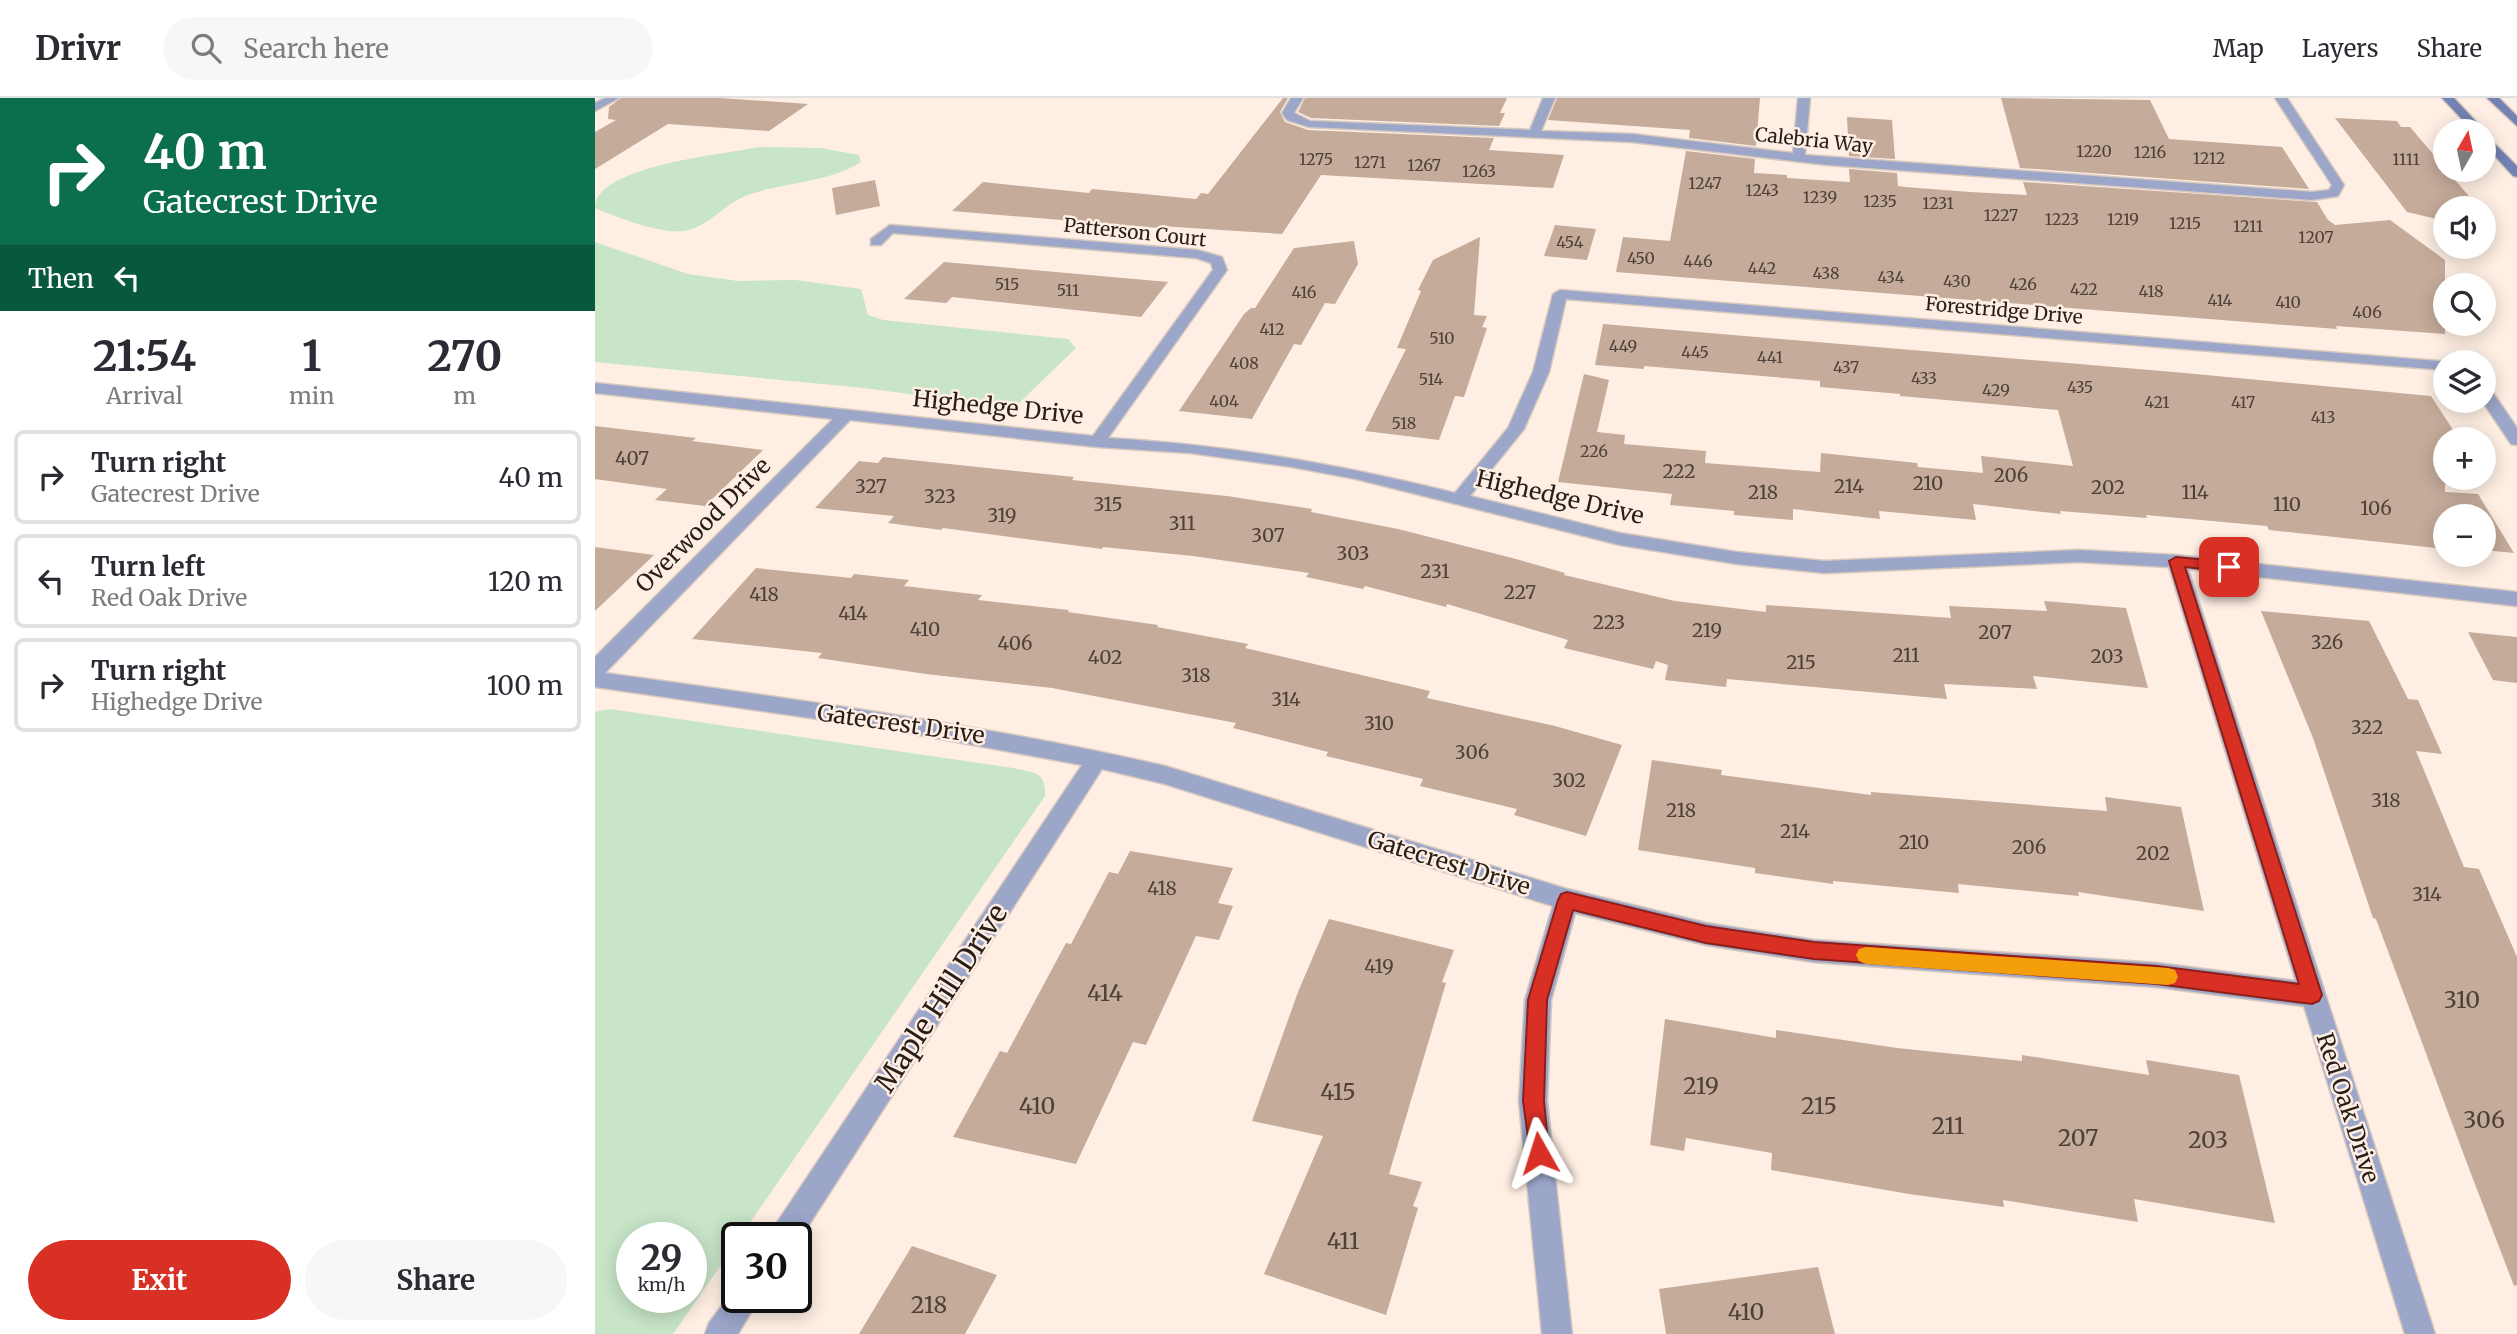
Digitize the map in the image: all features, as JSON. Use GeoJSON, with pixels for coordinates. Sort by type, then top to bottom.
{"type":"FeatureCollection","features":[{"type":"Feature","properties":{"kind":"street"},"geometry":{"type":"LineString","coordinates":[[595,108],[613,98]]}},
{"type":"Feature","properties":{"kind":"street","name":"Calebria Way"},"geometry":{"type":"LineString","coordinates":[[1297,98],[1289,108],[1291,118],[1309,124],[1659,140],[1800,158],[2298,195],[2334,193],[2338,185],[2281,98]]}},
{"type":"Feature","properties":{"kind":"street"},"geometry":{"type":"LineString","coordinates":[[1534,134],[1549,98]]}},
{"type":"Feature","properties":{"kind":"street"},"geometry":{"type":"LineString","coordinates":[[1800,158],[1804,98]]}},
{"type":"Feature","properties":{"kind":"street"},"geometry":{"type":"LineString","coordinates":[[2448,98],[2468,119]]}},
{"type":"Feature","properties":{"kind":"street"},"geometry":{"type":"LineString","coordinates":[[2493,98],[2517,123]]}},
{"type":"Feature","properties":{"kind":"street"},"geometry":{"type":"LineString","coordinates":[[2496,150],[2517,173]]}},
{"type":"Feature","properties":{"kind":"street","name":"Patterson Court"},"geometry":{"type":"LineString","coordinates":[[876,242],[890,229],[1197,254],[1217,260],[1220,270],[1097,442]]}},
{"type":"Feature","properties":{"kind":"street","name":"Forestridge Drive"},"geometry":{"type":"LineString","coordinates":[[1459,499],[1516,429],[1541,372],[1560,294],[2433,364]]}},
{"type":"Feature","properties":{"kind":"street","name":"Highedge Drive"},"geometry":{"type":"LineString","coordinates":[[595,388],[1097,442],[1190,448],[1292,462],[1620,538],[1737,558],[1824,567],[2079,556],[2176,561],[2517,599]]}},
{"type":"Feature","properties":{"kind":"street"},"geometry":{"type":"LineString","coordinates":[[2496,409],[2517,440]]}},
{"type":"Feature","properties":{"kind":"street","name":"Overwood Drive"},"geometry":{"type":"LineString","coordinates":[[595,670],[846,415]]}},
{"type":"Feature","properties":{"kind":"street","name":"Red Oak Drive"},"geometry":{"type":"LineString","coordinates":[[2176,561],[2420,1334]]}},
{"type":"Feature","properties":{"kind":"street","name":"Gatecrest Drive"},"geometry":{"type":"LineString","coordinates":[[595,679],[1015,741],[1098,758],[1165,775],[1567,900],[1706,934],[1814,951],[2157,975],[2312,995]]}},
{"type":"Feature","properties":{"kind":"street","name":"Maple Hill Drive"},"geometry":{"type":"LineString","coordinates":[[794,1222],[1098,758]]}},
{"type":"Feature","properties":{"kind":"street"},"geometry":{"type":"LineString","coordinates":[[1557,1334],[1533,1101],[1538,1000],[1567,900]]}},
{"type":"Feature","properties":{"kind":"street"},"geometry":{"type":"LineString","coordinates":[[720,1334],[734,1313]]}},
{"type":"Feature","properties":{"kind":"green space"},"geometry":{"type":"Polygon","coordinates":[[[760,147],[821,148],[859,155],[861,162],[834,174],[748,195],[700,225],[683,231],[650,227],[595,208],[601,193],[616,181],[639,172],[694,158],[760,147]]]}},
{"type":"Feature","properties":{"kind":"green space"},"geometry":{"type":"Polygon","coordinates":[[[595,242],[688,274],[738,281],[795,280],[861,289],[868,315],[883,320],[1068,339],[1076,348],[1017,405],[1000,406],[864,388],[595,362],[595,242]]]}},
{"type":"Feature","properties":{"kind":"green space"},"geometry":{"type":"Polygon","coordinates":[[[610,709],[1013,768],[1033,772],[1041,777],[1045,796],[750,1222],[721,1222],[721,1265],[707,1285],[707,1222],[616,1222],[616,1313],[688,1313],[673,1334],[595,1334],[595,712],[610,709]]]}},
{"type":"Feature","properties":{"kind":"building"},"geometry":{"type":"Polygon","coordinates":[[[621,98],[720,98],[808,104],[769,131],[668,124],[595,169],[595,132],[616,120],[608,119],[609,107],[621,98]]]}},
{"type":"Feature","properties":{"kind":"building"},"geometry":{"type":"Polygon","coordinates":[[[1283,98],[1288,98],[1280,112],[1285,122],[1308,130],[1494,138],[1489,150],[1564,155],[1553,188],[1321,175],[1282,234],[1159,228],[952,211],[983,182],[1089,193],[1092,189],[1196,199],[1201,193],[1208,194],[1283,98]]]}},
{"type":"Feature","properties":{"kind":"building"},"geometry":{"type":"Polygon","coordinates":[[[1305,98],[1507,98],[1500,113],[1505,113],[1499,126],[1311,118],[1298,112],[1305,98]]]}},
{"type":"Feature","properties":{"kind":"building"},"geometry":{"type":"Polygon","coordinates":[[[1557,98],[1760,98],[1756,146],[1689,138],[1690,130],[1548,120],[1557,98]]]}},
{"type":"Feature","properties":{"kind":"building"},"geometry":{"type":"Polygon","coordinates":[[[2001,98],[2150,100],[2169,139],[2282,147],[2309,189],[2020,168],[2001,98]]]}},
{"type":"Feature","properties":{"kind":"building"},"geometry":{"type":"Polygon","coordinates":[[[1847,117],[1892,120],[1895,159],[1849,156],[1847,117]]]}},
{"type":"Feature","properties":{"kind":"building"},"geometry":{"type":"Polygon","coordinates":[[[2335,118],[2397,121],[2401,127],[2410,127],[2433,154],[2433,182],[2457,182],[2469,196],[2433,196],[2433,218],[2407,212],[2335,118]]]}},
{"type":"Feature","properties":{"kind":"building"},"geometry":{"type":"Polygon","coordinates":[[[1686,151],[1755,159],[1754,173],[1787,175],[1787,178],[1850,182],[1849,169],[1897,173],[1898,186],[1970,192],[2027,195],[2023,182],[2317,202],[2328,220],[2335,225],[2390,220],[2433,251],[2433,259],[2445,260],[2445,273],[2433,273],[2433,333],[2336,326],[2337,329],[1616,272],[1623,237],[1670,241],[1686,151]]]}},
{"type":"Feature","properties":{"kind":"building"},"geometry":{"type":"Polygon","coordinates":[[[875,180],[880,206],[836,215],[832,188],[875,180]]]}},
{"type":"Feature","properties":{"kind":"building"},"geometry":{"type":"Polygon","coordinates":[[[1555,225],[1596,229],[1587,260],[1544,256],[1555,225]]]}},
{"type":"Feature","properties":{"kind":"building"},"geometry":{"type":"Polygon","coordinates":[[[1480,237],[1474,315],[1487,316],[1482,327],[1487,328],[1464,397],[1455,396],[1439,440],[1365,431],[1406,349],[1397,348],[1421,291],[1418,290],[1433,260],[1480,237]]]}},
{"type":"Feature","properties":{"kind":"building"},"geometry":{"type":"Polygon","coordinates":[[[1354,241],[1358,264],[1335,304],[1325,303],[1301,345],[1294,344],[1252,419],[1179,411],[1244,314],[1255,308],[1294,248],[1354,241]]]}},
{"type":"Feature","properties":{"kind":"building"},"geometry":{"type":"Polygon","coordinates":[[[944,262],[1168,282],[1141,317],[952,297],[946,303],[904,299],[944,262]]]}},
{"type":"Feature","properties":{"kind":"building"},"geometry":{"type":"Polygon","coordinates":[[[1603,324],[2431,396],[2433,413],[2442,413],[2451,427],[2433,427],[2433,490],[2478,494],[2484,504],[2433,504],[2433,548],[2269,530],[2267,526],[2146,515],[2147,518],[2060,511],[2061,514],[1973,504],[1976,520],[1879,511],[1880,519],[1793,509],[1793,520],[1734,515],[1734,511],[1670,505],[1672,494],[1558,482],[1584,374],[1609,380],[1597,432],[1625,435],[1624,444],[1706,451],[1705,463],[1820,472],[1821,453],[1983,473],[1981,456],[2073,466],[2058,410],[1820,387],[1820,381],[1644,366],[1644,369],[1595,365],[1603,324]]]}},
{"type":"Feature","properties":{"kind":"building"},"geometry":{"type":"Polygon","coordinates":[[[595,426],[696,438],[692,441],[763,450],[705,506],[655,500],[667,489],[595,479],[595,426]]]}},
{"type":"Feature","properties":{"kind":"building"},"geometry":{"type":"Polygon","coordinates":[[[883,457],[1074,477],[1072,480],[1227,496],[1312,509],[1311,512],[1398,529],[1516,559],[1565,573],[1564,575],[1675,601],[1766,612],[1766,605],[1951,618],[1949,606],[2047,611],[2044,601],[2126,608],[2148,688],[2033,676],[2037,689],[1944,684],[1947,699],[1727,679],[1726,687],[1665,680],[1668,665],[1656,661],[1653,669],[1564,648],[1568,640],[1447,604],[1446,607],[1365,586],[1363,589],[1306,577],[1309,573],[1193,556],[1102,549],[943,528],[941,530],[888,523],[894,516],[815,508],[859,461],[878,463],[883,457]]]}},
{"type":"Feature","properties":{"kind":"building"},"geometry":{"type":"Polygon","coordinates":[[[2496,524],[2514,553],[2496,551],[2496,524]]]}},
{"type":"Feature","properties":{"kind":"building"},"geometry":{"type":"Polygon","coordinates":[[[595,547],[654,555],[595,611],[595,547]]]}},
{"type":"Feature","properties":{"kind":"building"},"geometry":{"type":"Polygon","coordinates":[[[756,568],[851,578],[854,574],[909,580],[904,586],[982,595],[978,600],[1069,610],[1068,612],[1158,625],[1157,627],[1248,644],[1245,648],[1430,691],[1427,698],[1555,726],[1622,745],[1586,836],[1514,815],[1517,809],[1420,786],[1423,779],[1326,756],[1328,752],[1233,728],[1236,723],[1052,688],[926,674],[818,658],[822,653],[692,639],[756,568]]]}},
{"type":"Feature","properties":{"kind":"building"},"geometry":{"type":"Polygon","coordinates":[[[2261,611],[2369,621],[2408,699],[2418,700],[2442,754],[2416,751],[2464,867],[2479,869],[2517,957],[2517,1285],[2514,1286],[2376,919],[2373,918],[2313,738],[2261,611]]]}},
{"type":"Feature","properties":{"kind":"building"},"geometry":{"type":"Polygon","coordinates":[[[2468,632],[2517,637],[2517,683],[2493,680],[2468,632]]]}},
{"type":"Feature","properties":{"kind":"building"},"geometry":{"type":"Polygon","coordinates":[[[1652,760],[1722,770],[1721,775],[1871,795],[1871,792],[2107,811],[2105,797],[2181,807],[2204,911],[2078,892],[2079,896],[1958,884],[1959,893],[1833,881],[1833,884],[1755,873],[1755,868],[1638,850],[1652,760]]]}},
{"type":"Feature","properties":{"kind":"building"},"geometry":{"type":"Polygon","coordinates":[[[1130,851],[1233,868],[1218,903],[1233,906],[1219,940],[1196,936],[1146,1045],[1133,1042],[1076,1164],[953,1137],[1000,1051],[1007,1053],[1066,943],[1071,944],[1109,872],[1118,874],[1130,851]]]}},
{"type":"Feature","properties":{"kind":"building"},"geometry":{"type":"Polygon","coordinates":[[[1329,919],[1454,950],[1442,982],[1446,983],[1389,1174],[1422,1182],[1413,1206],[1418,1208],[1386,1315],[1264,1274],[1323,1136],[1252,1121],[1298,992],[1329,919]]]}},
{"type":"Feature","properties":{"kind":"building"},"geometry":{"type":"Polygon","coordinates":[[[1665,1019],[1776,1038],[1776,1030],[1897,1048],[2022,1061],[2022,1055],[2149,1075],[2146,1060],[2239,1075],[2275,1223],[2134,1199],[2138,1222],[2003,1200],[2004,1207],[1771,1170],[1772,1153],[1686,1138],[1684,1151],[1650,1145],[1665,1019]]]}},
{"type":"Feature","properties":{"kind":"building"},"geometry":{"type":"Polygon","coordinates":[[[912,1246],[997,1275],[965,1334],[859,1334],[912,1246]]]}},
{"type":"Feature","properties":{"kind":"building"},"geometry":{"type":"Polygon","coordinates":[[[1818,1267],[1835,1334],[1666,1334],[1659,1289],[1818,1267]]]}},
{"type":"Feature","properties":{"kind":"slow traffic"},"geometry":{"type":"LineString","coordinates":[[1866,955],[2168,977]]}},
{"type":"Feature","properties":{"kind":"route"},"geometry":{"type":"LineString","coordinates":[[1539,1153],[1533,1101],[1538,1000],[1567,900],[1706,934],[1814,951],[2157,975],[2312,995],[2176,561],[2229,567]]}}]}
